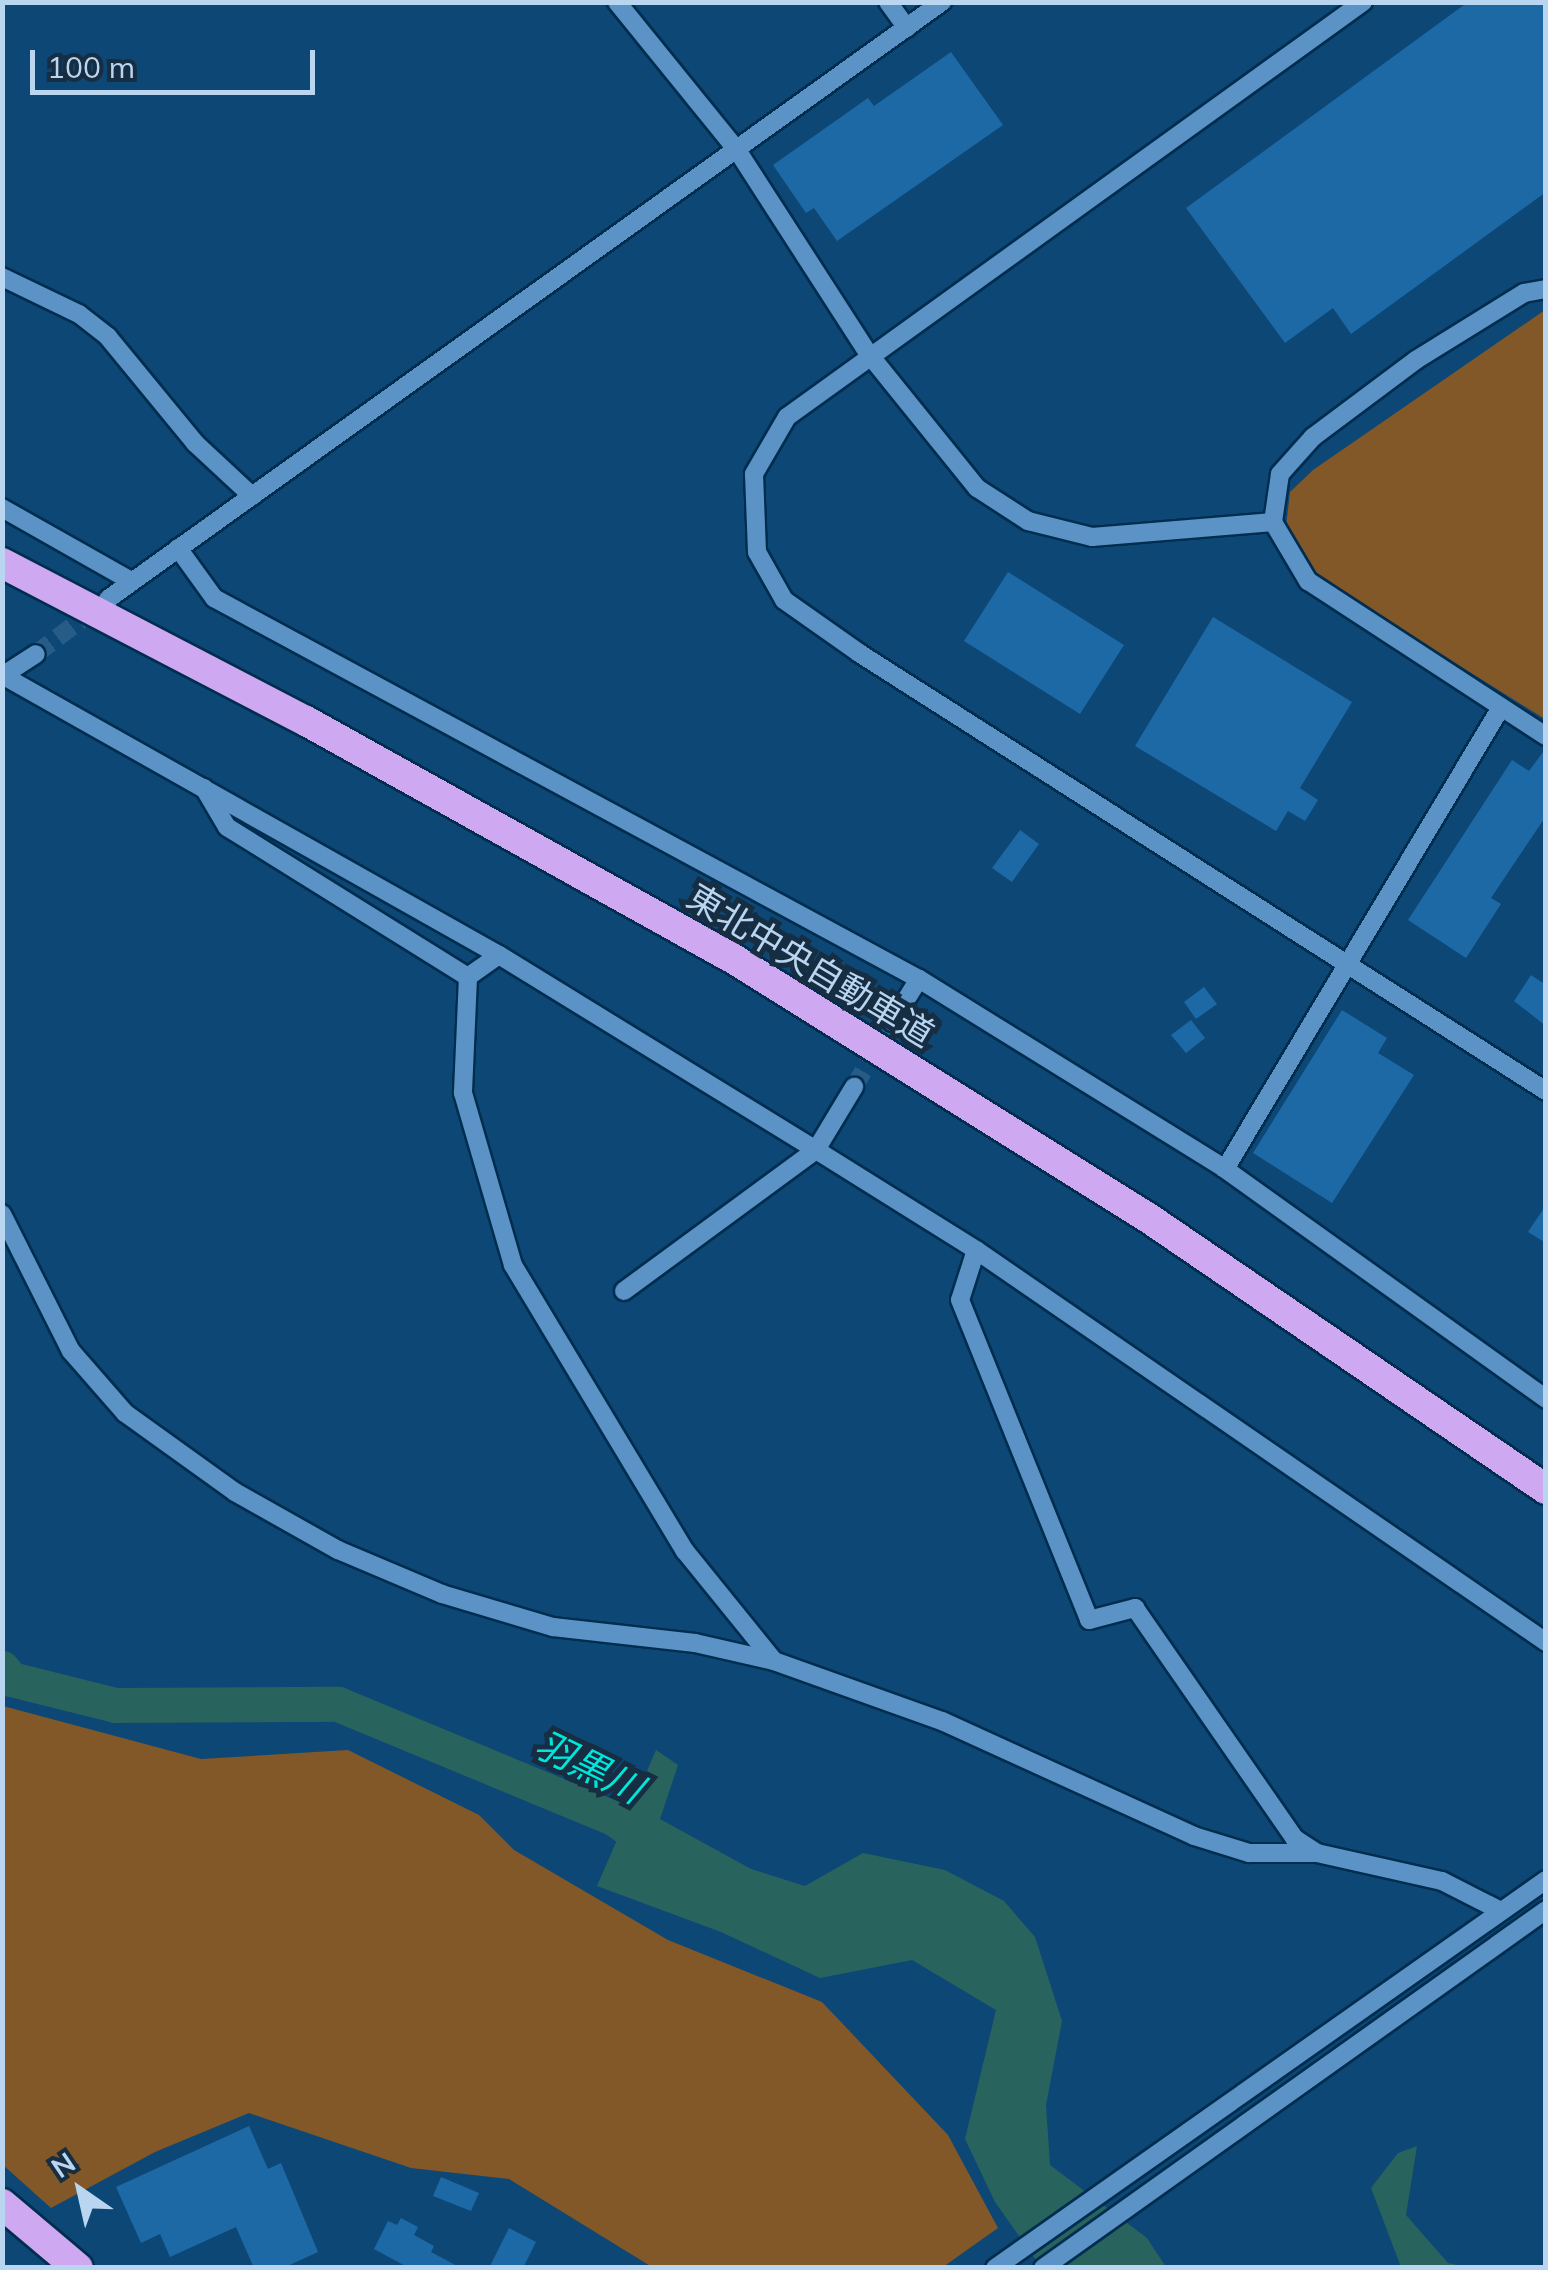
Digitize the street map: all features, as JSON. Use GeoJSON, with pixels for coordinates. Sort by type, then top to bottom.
{"type":"FeatureCollection","features":[{"type":"Feature","properties":{"kind":"highway","name":"東北中央自動車道"},"geometry":{"type":"LineString","coordinates":[[2,563],[306,721],[729,956],[1146,1217],[1546,1489]]}},
{"type":"Feature","properties":{"kind":"highway","name":"東北中央自動車道"},"geometry":{"type":"LineString","coordinates":[[2,585],[282,731],[740,986],[1134,1232],[1546,1511]]}},
{"type":"Feature","properties":{"kind":"highway"},"geometry":{"type":"LineString","coordinates":[[2,2204],[78,2268]]}},
{"type":"Feature","properties":{"kind":"street"},"geometry":{"type":"LineString","coordinates":[[617,2],[737,150],[868,353],[977,488],[1028,520],[1092,537],[1273,522]]}},
{"type":"Feature","properties":{"kind":"street"},"geometry":{"type":"LineString","coordinates":[[888,2],[907,28]]}},
{"type":"Feature","properties":{"kind":"street"},"geometry":{"type":"LineString","coordinates":[[108,599],[942,2]]}},
{"type":"Feature","properties":{"kind":"street"},"geometry":{"type":"LineString","coordinates":[[1363,2],[868,353],[787,417],[754,474],[757,552],[784,600],[1546,1091]]}},
{"type":"Feature","properties":{"kind":"street"},"geometry":{"type":"LineString","coordinates":[[2,276],[79,314],[108,338],[195,443],[252,496]]}},
{"type":"Feature","properties":{"kind":"street"},"geometry":{"type":"LineString","coordinates":[[1546,289],[1524,293],[1416,360],[1313,437],[1280,474],[1273,522],[1308,582],[1546,736]]}},
{"type":"Feature","properties":{"kind":"street"},"geometry":{"type":"LineString","coordinates":[[2,508],[131,582]]}},
{"type":"Feature","properties":{"kind":"street"},"geometry":{"type":"LineString","coordinates":[[178,548],[214,598],[918,979],[1224,1168],[1546,1398]]}},
{"type":"Feature","properties":{"kind":"street"},"geometry":{"type":"LineString","coordinates":[[36,654],[3,676],[498,955],[976,1250],[1546,1642]]}},
{"type":"Feature","properties":{"kind":"street"},"geometry":{"type":"LineString","coordinates":[[1224,1168],[1345,959],[1500,708]]}},
{"type":"Feature","properties":{"kind":"street"},"geometry":{"type":"LineString","coordinates":[[202,785],[226,827],[468,977]]}},
{"type":"Feature","properties":{"kind":"street"},"geometry":{"type":"LineString","coordinates":[[468,977],[498,955]]}},
{"type":"Feature","properties":{"kind":"street"},"geometry":{"type":"LineString","coordinates":[[468,977],[463,1093],[514,1265],[685,1551],[774,1660]]}},
{"type":"Feature","properties":{"kind":"street"},"geometry":{"type":"LineString","coordinates":[[892,1022],[918,979]]}},
{"type":"Feature","properties":{"kind":"street"},"geometry":{"type":"LineString","coordinates":[[624,1291],[816,1150],[854,1087]]}},
{"type":"Feature","properties":{"kind":"street"},"geometry":{"type":"LineString","coordinates":[[2,1214],[72,1351],[126,1413],[234,1492],[338,1550],[442,1594],[553,1627],[774,1660],[942,1721],[1194,1836],[1248,1853],[1317,1854],[1442,1881],[1502,1911]]}},
{"type":"Feature","properties":{"kind":"street"},"geometry":{"type":"LineString","coordinates":[[976,1250],[960,1300],[1089,1620],[1134,1608],[1294,1838],[1317,1854]]}},
{"type":"Feature","properties":{"kind":"street"},"geometry":{"type":"LineString","coordinates":[[995,2268],[1546,1880]]}},
{"type":"Feature","properties":{"kind":"street"},"geometry":{"type":"LineString","coordinates":[[1043,2268],[1546,1910]]}},
{"type":"Feature","properties":{"kind":"shaded area"},"geometry":{"type":"Polygon","coordinates":[[[1545,310],[1545,719],[1316,576],[1286,527],[1290,492],[1313,470],[1545,310]]]}},
{"type":"Feature","properties":{"kind":"shaded area"},"geometry":{"type":"Polygon","coordinates":[[[3,1706],[201,1759],[348,1750],[479,1815],[514,1850],[668,1940],[822,2002],[948,2135],[998,2228],[943,2267],[652,2267],[509,2179],[411,2168],[249,2113],[155,2152],[51,2208],[3,2165],[3,1706]]]}},
{"type":"Feature","properties":{"kind":"shaded area"},"geometry":{"type":"Polygon","coordinates":[[[656,1750],[678,1765],[660,1819],[751,1869],[805,1886],[863,1853],[945,1870],[1004,1901],[1035,1937],[1062,2021],[1046,2105],[1050,2165],[1147,2238],[1166,2267],[1041,2267],[995,2202],[965,2139],[996,2010],[912,1960],[820,1978],[721,1932],[597,1886],[656,1750]]]}},
{"type":"Feature","properties":{"kind":"shaded area"},"geometry":{"type":"Polygon","coordinates":[[[1417,2146],[1406,2215],[1448,2263],[1466,2267],[1401,2267],[1371,2188],[1398,2153],[1417,2146]]]}},
{"type":"Feature","properties":{"kind":"building"},"geometry":{"type":"Polygon","coordinates":[[[1468,2],[1546,2],[1546,192],[1351,334],[1333,308],[1285,343],[1186,208],[1468,2]]]}},
{"type":"Feature","properties":{"kind":"building"},"geometry":{"type":"Polygon","coordinates":[[[951,52],[1003,125],[837,241],[814,208],[806,213],[773,165],[868,98],[874,106],[951,52]]]}},
{"type":"Feature","properties":{"kind":"building"},"geometry":{"type":"Polygon","coordinates":[[[1008,572],[1124,645],[1080,714],[964,641],[1008,572]]]}},
{"type":"Feature","properties":{"kind":"building"},"geometry":{"type":"Polygon","coordinates":[[[1213,617],[1352,702],[1300,788],[1318,800],[1305,821],[1288,811],[1276,831],[1135,746],[1213,617]]]}},
{"type":"Feature","properties":{"kind":"building"},"geometry":{"type":"Polygon","coordinates":[[[1546,748],[1546,816],[1491,898],[1501,904],[1466,958],[1408,920],[1512,760],[1529,771],[1546,748]]]}},
{"type":"Feature","properties":{"kind":"building"},"geometry":{"type":"Polygon","coordinates":[[[1020,830],[1039,844],[1012,882],[992,868],[1020,830]]]}},
{"type":"Feature","properties":{"kind":"building"},"geometry":{"type":"Polygon","coordinates":[[[1531,975],[1546,985],[1546,1026],[1514,1001],[1531,975]]]}},
{"type":"Feature","properties":{"kind":"building"},"geometry":{"type":"Polygon","coordinates":[[[1204,987],[1217,1004],[1196,1019],[1184,1002],[1204,987]]]}},
{"type":"Feature","properties":{"kind":"building"},"geometry":{"type":"Polygon","coordinates":[[[1342,1010],[1387,1038],[1378,1053],[1414,1075],[1332,1203],[1253,1153],[1342,1010]]]}},
{"type":"Feature","properties":{"kind":"building"},"geometry":{"type":"Polygon","coordinates":[[[1191,1020],[1205,1038],[1186,1053],[1171,1035],[1191,1020]]]}},
{"type":"Feature","properties":{"kind":"building"},"geometry":{"type":"Polygon","coordinates":[[[1546,1205],[1546,1243],[1528,1232],[1546,1205]]]}},
{"type":"Feature","properties":{"kind":"building"},"geometry":{"type":"Polygon","coordinates":[[[249,2126],[268,2169],[281,2163],[318,2252],[283,2268],[254,2268],[236,2227],[170,2257],[160,2234],[141,2243],[116,2187],[249,2126]]]}},
{"type":"Feature","properties":{"kind":"building"},"geometry":{"type":"Polygon","coordinates":[[[441,2177],[479,2193],[471,2211],[433,2196],[441,2177]]]}},
{"type":"Feature","properties":{"kind":"building"},"geometry":{"type":"Polygon","coordinates":[[[401,2218],[418,2227],[414,2235],[434,2246],[431,2252],[461,2268],[409,2268],[374,2249],[388,2221],[397,2225],[401,2218]]]}},
{"type":"Feature","properties":{"kind":"building"},"geometry":{"type":"Polygon","coordinates":[[[509,2228],[536,2242],[523,2268],[489,2268],[509,2228]]]}},
{"type":"Feature","properties":{"kind":"waterway","name":"羽黒川"},"geometry":{"type":"LineString","coordinates":[[2,1668],[11,1679],[115,1705],[338,1704],[615,1819],[637,1835],[651,1862]]}},
{"type":"Feature","properties":{"kind":"tunnel"},"geometry":{"type":"LineString","coordinates":[[36,654],[99,606]]}},
{"type":"Feature","properties":{"kind":"tunnel"},"geometry":{"type":"LineString","coordinates":[[854,1087],[892,1022]]}}]}
